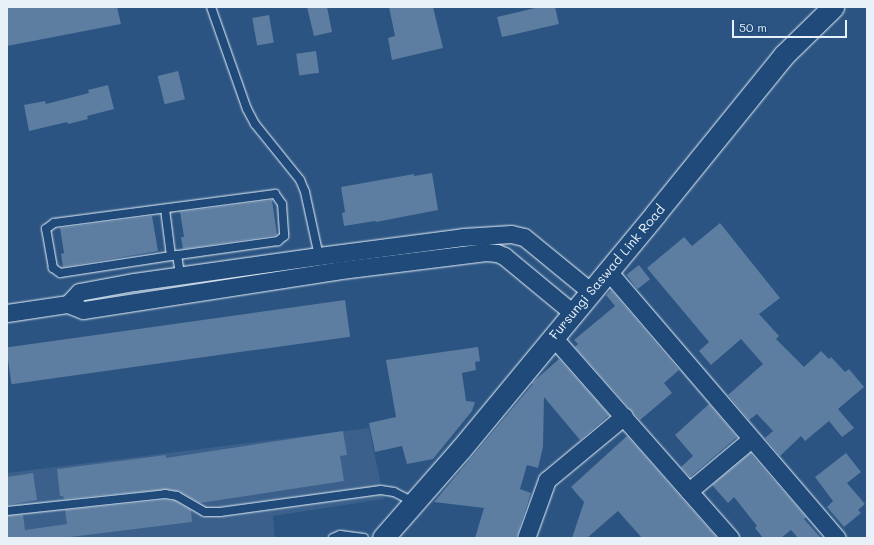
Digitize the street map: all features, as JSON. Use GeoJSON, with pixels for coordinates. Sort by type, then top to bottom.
{"type":"FeatureCollection","features":[{"type":"Feature","properties":{"kind":"street","name":"Fursungi Saswad Link Road"},"geometry":{"type":"LineString","coordinates":[[383,538],[415,502],[573,313],[784,55],[833,7]]}},
{"type":"Feature","properties":{"kind":"street"},"geometry":{"type":"LineString","coordinates":[[68,304],[79,292],[180,275],[463,237],[516,234],[524,237],[590,291]]}},
{"type":"Feature","properties":{"kind":"street"},"geometry":{"type":"LineString","coordinates":[[7,313],[68,304],[83,310],[341,270],[486,252],[497,253],[504,256],[573,313]]}},
{"type":"Feature","properties":{"kind":"street"},"geometry":{"type":"LineString","coordinates":[[607,270],[837,538]]}},
{"type":"Feature","properties":{"kind":"street"},"geometry":{"type":"LineString","coordinates":[[553,337],[730,538]]}},
{"type":"Feature","properties":{"kind":"street"},"geometry":{"type":"LineString","coordinates":[[526,538],[547,480],[624,416]]}},
{"type":"Feature","properties":{"kind":"street"},"geometry":{"type":"LineString","coordinates":[[689,491],[751,439]]}},
{"type":"Feature","properties":{"kind":"lane"},"geometry":{"type":"LineString","coordinates":[[211,7],[247,109],[255,124],[300,180],[305,192],[319,256]]}},
{"type":"Feature","properties":{"kind":"lane"},"geometry":{"type":"LineString","coordinates":[[275,194],[282,204],[284,236],[278,241],[174,255],[60,273],[53,268],[46,229],[54,223],[275,194]]}},
{"type":"Feature","properties":{"kind":"lane"},"geometry":{"type":"LineString","coordinates":[[164,209],[180,275]]}},
{"type":"Feature","properties":{"kind":"lane"},"geometry":{"type":"LineString","coordinates":[[7,511],[165,494],[177,496],[205,512],[220,512],[381,490],[394,492],[415,502]]}},
{"type":"Feature","properties":{"kind":"lane"},"geometry":{"type":"LineString","coordinates":[[333,538],[340,535],[364,538]]}},
{"type":"Feature","properties":{"kind":"shaded area"},"geometry":{"type":"Polygon","coordinates":[[[369,428],[384,499],[273,516],[275,538],[7,538],[7,473],[369,428]]]}},
{"type":"Feature","properties":{"kind":"building"},"geometry":{"type":"Polygon","coordinates":[[[7,7],[117,7],[121,24],[7,46],[7,7]]]}},
{"type":"Feature","properties":{"kind":"building"},"geometry":{"type":"Polygon","coordinates":[[[307,7],[327,7],[332,32],[314,36],[307,7]]]}},
{"type":"Feature","properties":{"kind":"building"},"geometry":{"type":"Polygon","coordinates":[[[389,7],[433,7],[443,48],[392,60],[388,38],[395,36],[389,7]]]}},
{"type":"Feature","properties":{"kind":"building"},"geometry":{"type":"Polygon","coordinates":[[[539,7],[555,7],[559,24],[502,37],[497,17],[539,7]]]}},
{"type":"Feature","properties":{"kind":"building"},"geometry":{"type":"Polygon","coordinates":[[[269,15],[274,43],[257,46],[252,18],[269,15]]]}},
{"type":"Feature","properties":{"kind":"building"},"geometry":{"type":"Polygon","coordinates":[[[316,51],[319,73],[299,76],[296,54],[316,51]]]}},
{"type":"Feature","properties":{"kind":"building"},"geometry":{"type":"Polygon","coordinates":[[[178,71],[185,99],[165,104],[158,76],[178,71]]]}},
{"type":"Feature","properties":{"kind":"building"},"geometry":{"type":"Polygon","coordinates":[[[108,85],[114,109],[87,116],[88,119],[68,124],[67,122],[29,131],[24,105],[45,101],[46,104],[89,93],[88,90],[108,85]]]}},
{"type":"Feature","properties":{"kind":"building"},"geometry":{"type":"Polygon","coordinates":[[[432,173],[438,210],[376,222],[344,226],[342,213],[345,212],[341,187],[414,174],[414,176],[432,173]]]}},
{"type":"Feature","properties":{"kind":"building"},"geometry":{"type":"Polygon","coordinates":[[[272,200],[277,235],[183,249],[181,237],[184,237],[180,212],[272,200]]]}},
{"type":"Feature","properties":{"kind":"building"},"geometry":{"type":"Polygon","coordinates":[[[152,216],[158,251],[63,267],[61,254],[64,253],[60,228],[152,216]]]}},
{"type":"Feature","properties":{"kind":"building"},"geometry":{"type":"Polygon","coordinates":[[[720,223],[780,298],[759,314],[779,336],[776,339],[804,367],[821,351],[829,359],[831,357],[845,372],[849,369],[864,387],[838,409],[854,428],[842,437],[829,421],[805,441],[801,436],[780,456],[765,438],[773,431],[757,414],[749,420],[728,395],[763,364],[741,339],[711,365],[699,351],[709,342],[647,268],[684,237],[692,246],[720,223]]]}},
{"type":"Feature","properties":{"kind":"building"},"geometry":{"type":"Polygon","coordinates":[[[639,265],[650,279],[637,289],[626,275],[639,265]]]}},
{"type":"Feature","properties":{"kind":"building"},"geometry":{"type":"Polygon","coordinates":[[[611,290],[679,370],[664,383],[672,393],[640,420],[575,347],[578,344],[574,340],[615,306],[606,295],[611,290]]]}},
{"type":"Feature","properties":{"kind":"building"},"geometry":{"type":"Polygon","coordinates":[[[345,300],[350,337],[11,384],[7,348],[345,300]]]}},
{"type":"Feature","properties":{"kind":"building"},"geometry":{"type":"Polygon","coordinates":[[[478,347],[480,361],[475,362],[476,370],[462,373],[466,401],[475,402],[472,411],[433,459],[407,464],[402,446],[375,452],[369,423],[396,417],[386,360],[478,347]]]}},
{"type":"Feature","properties":{"kind":"building"},"geometry":{"type":"Polygon","coordinates":[[[559,359],[609,415],[580,440],[544,397],[543,447],[538,468],[527,465],[520,489],[531,493],[516,538],[475,538],[484,508],[434,502],[533,384],[532,383],[559,359]]]}},
{"type":"Feature","properties":{"kind":"building"},"geometry":{"type":"Polygon","coordinates":[[[709,404],[737,437],[690,477],[681,467],[693,456],[675,435],[709,404]]]}},
{"type":"Feature","properties":{"kind":"building"},"geometry":{"type":"Polygon","coordinates":[[[343,431],[347,455],[340,456],[344,481],[200,503],[179,491],[166,489],[64,499],[63,496],[60,496],[57,469],[166,455],[166,458],[343,431]]]}},
{"type":"Feature","properties":{"kind":"building"},"geometry":{"type":"Polygon","coordinates":[[[627,436],[717,538],[642,538],[618,511],[587,538],[572,538],[584,502],[571,487],[627,436]]]}},
{"type":"Feature","properties":{"kind":"building"},"geometry":{"type":"Polygon","coordinates":[[[750,453],[806,517],[804,519],[821,538],[798,538],[791,530],[781,538],[763,538],[755,528],[757,526],[734,497],[728,503],[712,485],[750,453]]]}},
{"type":"Feature","properties":{"kind":"building"},"geometry":{"type":"Polygon","coordinates":[[[846,453],[861,472],[847,483],[865,504],[858,510],[861,513],[844,527],[827,507],[833,501],[815,477],[846,453]]]}},
{"type":"Feature","properties":{"kind":"building"},"geometry":{"type":"Polygon","coordinates":[[[33,473],[37,500],[7,505],[7,477],[33,473]]]}},
{"type":"Feature","properties":{"kind":"building"},"geometry":{"type":"Polygon","coordinates":[[[165,500],[175,501],[191,510],[192,522],[62,538],[7,538],[7,516],[23,515],[25,530],[67,524],[65,510],[165,500]]]}}]}
